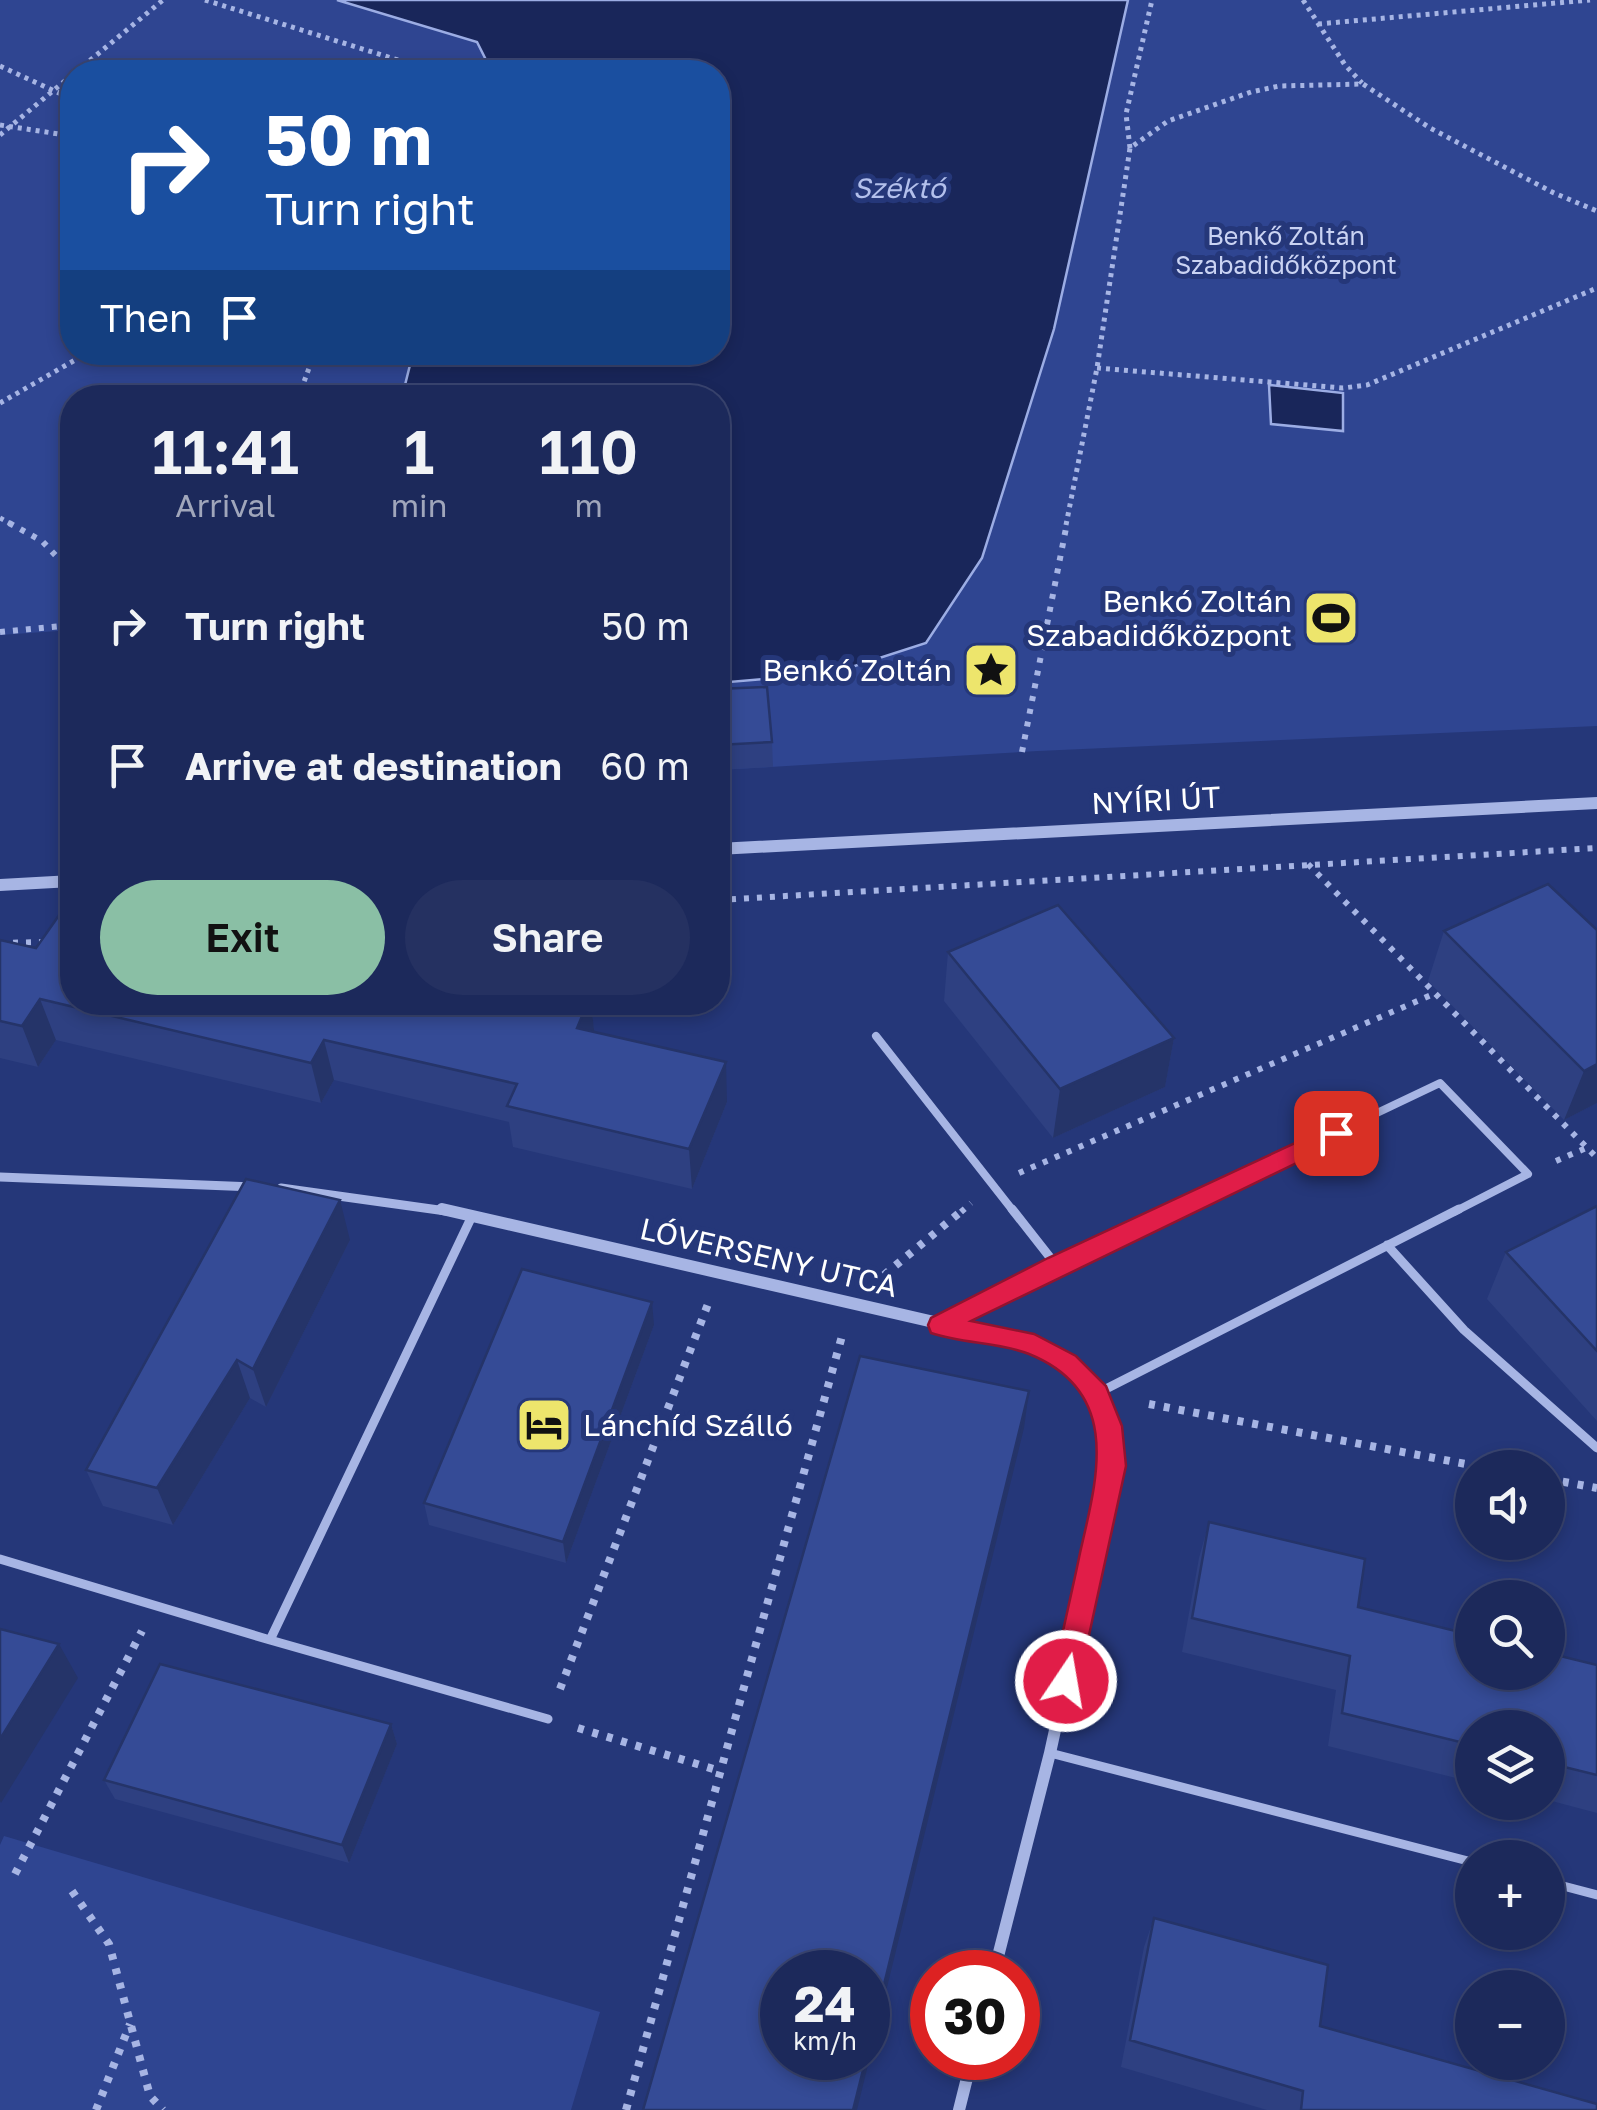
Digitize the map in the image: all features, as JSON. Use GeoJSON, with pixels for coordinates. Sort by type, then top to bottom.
{"type":"FeatureCollection","features":[{"type":"Feature","properties":{"kind":"street","name":"NYÍRI ÚT"},"geometry":{"type":"LineString","coordinates":[[730,848],[1597,804]]}},
{"type":"Feature","properties":{"kind":"street"},"geometry":{"type":"LineString","coordinates":[[0,885],[60,882]]}},
{"type":"Feature","properties":{"kind":"street","name":"LÓVERSENY UTCA"},"geometry":{"type":"LineString","coordinates":[[0,1177],[282,1188],[438,1208],[1034,1344],[1067,1364],[1096,1394],[1109,1426],[1113,1466],[1050,1753],[1000,1950]]}},
{"type":"Feature","properties":{"kind":"street"},"geometry":{"type":"LineString","coordinates":[[958,2110],[966,2080]]}},
{"type":"Feature","properties":{"kind":"lane"},"geometry":{"type":"LineString","coordinates":[[876,1036],[1056,1265]]}},
{"type":"Feature","properties":{"kind":"lane"},"geometry":{"type":"LineString","coordinates":[[940,1325],[1056,1265],[1440,1084],[1528,1174],[1096,1394]]}},
{"type":"Feature","properties":{"kind":"lane"},"geometry":{"type":"LineString","coordinates":[[270,1640],[472,1216]]}},
{"type":"Feature","properties":{"kind":"lane"},"geometry":{"type":"LineString","coordinates":[[1387,1245],[1464,1330],[1597,1448]]}},
{"type":"Feature","properties":{"kind":"lane"},"geometry":{"type":"LineString","coordinates":[[0,1559],[548,1719]]}},
{"type":"Feature","properties":{"kind":"lane"},"geometry":{"type":"LineString","coordinates":[[1050,1753],[1455,1858]]}},
{"type":"Feature","properties":{"kind":"lane"},"geometry":{"type":"LineString","coordinates":[[1565,1886],[1597,1894]]}},
{"type":"Feature","properties":{"kind":"path"},"geometry":{"type":"LineString","coordinates":[[91,60],[163,0]]}},
{"type":"Feature","properties":{"kind":"path"},"geometry":{"type":"LineString","coordinates":[[205,0],[398,60]]}},
{"type":"Feature","properties":{"kind":"path"},"geometry":{"type":"LineString","coordinates":[[1022,752],[1098,368],[1130,148],[1126,114],[1152,0]]}},
{"type":"Feature","properties":{"kind":"path"},"geometry":{"type":"LineString","coordinates":[[1302,0],[1363,84],[1430,128],[1554,193],[1597,211]]}},
{"type":"Feature","properties":{"kind":"path"},"geometry":{"type":"LineString","coordinates":[[1318,24],[1590,0]]}},
{"type":"Feature","properties":{"kind":"path"},"geometry":{"type":"LineString","coordinates":[[0,66],[60,93]]}},
{"type":"Feature","properties":{"kind":"path"},"geometry":{"type":"LineString","coordinates":[[1130,148],[1168,121],[1251,92],[1279,86],[1363,84]]}},
{"type":"Feature","properties":{"kind":"path"},"geometry":{"type":"LineString","coordinates":[[0,135],[60,85]]}},
{"type":"Feature","properties":{"kind":"path"},"geometry":{"type":"LineString","coordinates":[[0,125],[60,134]]}},
{"type":"Feature","properties":{"kind":"path"},"geometry":{"type":"LineString","coordinates":[[1098,368],[1343,388],[1367,385],[1597,288]]}},
{"type":"Feature","properties":{"kind":"path"},"geometry":{"type":"LineString","coordinates":[[0,403],[66,365]]}},
{"type":"Feature","properties":{"kind":"path"},"geometry":{"type":"LineString","coordinates":[[0,518],[42,542],[60,561]]}},
{"type":"Feature","properties":{"kind":"path"},"geometry":{"type":"LineString","coordinates":[[0,632],[60,626]]}},
{"type":"Feature","properties":{"kind":"path"},"geometry":{"type":"LineString","coordinates":[[730,899],[1597,848]]}},
{"type":"Feature","properties":{"kind":"path"},"geometry":{"type":"LineString","coordinates":[[1307,864],[1597,1158]]}},
{"type":"Feature","properties":{"kind":"path"},"geometry":{"type":"LineString","coordinates":[[0,943],[54,942]]}},
{"type":"Feature","properties":{"kind":"path"},"geometry":{"type":"LineString","coordinates":[[626,2110],[850,1304],[992,1184],[1436,993]]}},
{"type":"Feature","properties":{"kind":"path"},"geometry":{"type":"LineString","coordinates":[[720,1274],[548,1719],[720,1770]]}},
{"type":"Feature","properties":{"kind":"path"},"geometry":{"type":"LineString","coordinates":[[1096,1394],[1455,1462]]}},
{"type":"Feature","properties":{"kind":"path"},"geometry":{"type":"LineString","coordinates":[[1565,1481],[1597,1488]]}},
{"type":"Feature","properties":{"kind":"path"},"geometry":{"type":"LineString","coordinates":[[15,1874],[156,1604]]}},
{"type":"Feature","properties":{"kind":"path"},"geometry":{"type":"LineString","coordinates":[[72,1891],[110,1944],[150,2096],[162,2110]]}},
{"type":"Feature","properties":{"kind":"path"},"geometry":{"type":"LineString","coordinates":[[96,2110],[130,2023]]}},
{"type":"Feature","properties":{"kind":"green space"},"geometry":{"type":"Polygon","coordinates":[[[0,0],[337,0],[477,42],[485,60],[60,60],[60,365],[410,365],[405,385],[60,385],[60,631],[0,635],[0,0]]]}},
{"type":"Feature","properties":{"kind":"green space","name":"Benkő Zoltán Szabadidőközpont"},"geometry":{"type":"Polygon","coordinates":[[[1128,0],[1597,0],[1597,726],[730,769],[730,682],[833,673],[981,558],[1054,329],[1128,0]]]}},
{"type":"Feature","properties":{"kind":"green space"},"geometry":{"type":"Polygon","coordinates":[[[4,1836],[600,2012],[571,2110],[0,2110],[0,1845],[4,1836]]]}},
{"type":"Feature","properties":{"kind":"water","name":"Széktó"},"geometry":{"type":"Polygon","coordinates":[[[337,0],[1128,0],[1054,329],[982,558],[926,643],[833,673],[730,682],[730,385],[405,385],[410,365],[730,365],[730,60],[485,60],[477,42],[337,0]]]}},
{"type":"Feature","properties":{"kind":"water"},"geometry":{"type":"Polygon","coordinates":[[[1269,385],[1343,393],[1343,431],[1271,424],[1269,385]]]}},
{"type":"Feature","properties":{"kind":"building"},"geometry":{"type":"Polygon","coordinates":[[[767,687],[772,742],[730,744],[730,689],[767,687]]]}},
{"type":"Feature","properties":{"kind":"building"},"geometry":{"type":"Polygon","coordinates":[[[1548,884],[1597,930],[1597,1064],[1584,1071],[1444,931],[1548,884]]]}},
{"type":"Feature","properties":{"kind":"building"},"geometry":{"type":"Polygon","coordinates":[[[1058,905],[1174,1038],[1060,1089],[948,952],[1058,905]]]}},
{"type":"Feature","properties":{"kind":"building"},"geometry":{"type":"Polygon","coordinates":[[[60,914],[60,1004],[40,999],[22,1026],[0,1021],[0,940],[36,948],[60,914]]]}},
{"type":"Feature","properties":{"kind":"building"},"geometry":{"type":"Polygon","coordinates":[[[108,1015],[582,1015],[577,1028],[726,1062],[689,1149],[507,1106],[517,1084],[324,1040],[311,1063],[108,1015]]]}},
{"type":"Feature","properties":{"kind":"building"},"geometry":{"type":"Polygon","coordinates":[[[246,1179],[340,1200],[253,1369],[237,1360],[157,1488],[86,1470],[246,1179]]]}},
{"type":"Feature","properties":{"kind":"building"},"geometry":{"type":"Polygon","coordinates":[[[1597,1206],[1597,1351],[1506,1252],[1597,1206]]]}},
{"type":"Feature","properties":{"kind":"building","name":"Lánchíd Szálló"},"geometry":{"type":"Polygon","coordinates":[[[522,1269],[652,1302],[563,1542],[424,1503],[522,1269]]]}},
{"type":"Feature","properties":{"kind":"building"},"geometry":{"type":"Polygon","coordinates":[[[860,1356],[1029,1391],[890,1960],[890,1950],[760,1950],[760,2080],[860,2080],[853,2110],[643,2110],[860,1356]]]}},
{"type":"Feature","properties":{"kind":"building"},"geometry":{"type":"Polygon","coordinates":[[[1209,1522],[1365,1559],[1358,1607],[1455,1631],[1455,1690],[1565,1690],[1565,1657],[1597,1665],[1597,1775],[1565,1767],[1565,1710],[1455,1710],[1455,1741],[1342,1713],[1350,1656],[1192,1618],[1209,1522]]]}},
{"type":"Feature","properties":{"kind":"building"},"geometry":{"type":"Polygon","coordinates":[[[0,1629],[59,1644],[0,1739],[0,1629]]]}},
{"type":"Feature","properties":{"kind":"building"},"geometry":{"type":"Polygon","coordinates":[[[160,1664],[391,1724],[342,1845],[104,1780],[160,1664]]]}},
{"type":"Feature","properties":{"kind":"building"},"geometry":{"type":"Polygon","coordinates":[[[1154,1918],[1328,1965],[1320,2026],[1455,2064],[1455,2080],[1512,2080],[1597,2104],[1597,2110],[1301,2110],[1303,2091],[1130,2040],[1154,1918]]]}},
{"type":"Feature","properties":{"kind":"place","name":"Benkó Zoltán Szabadidőközpont"},"geometry":{"type":"Point","coordinates":[1331,618]}},
{"type":"Feature","properties":{"kind":"place","name":"Benkó Zoltán"},"geometry":{"type":"Point","coordinates":[991,670]}},
{"type":"Feature","properties":{"kind":"place","name":"Lánchíd Szálló"},"geometry":{"type":"Point","coordinates":[544,1425]}},
{"type":"Feature","properties":{"kind":"route"},"geometry":{"type":"LineString","coordinates":[[1066,1681],[1113,1466],[1109,1426],[1096,1394],[1067,1364],[1034,1344],[940,1325],[1056,1265],[1336,1133]]}}]}
